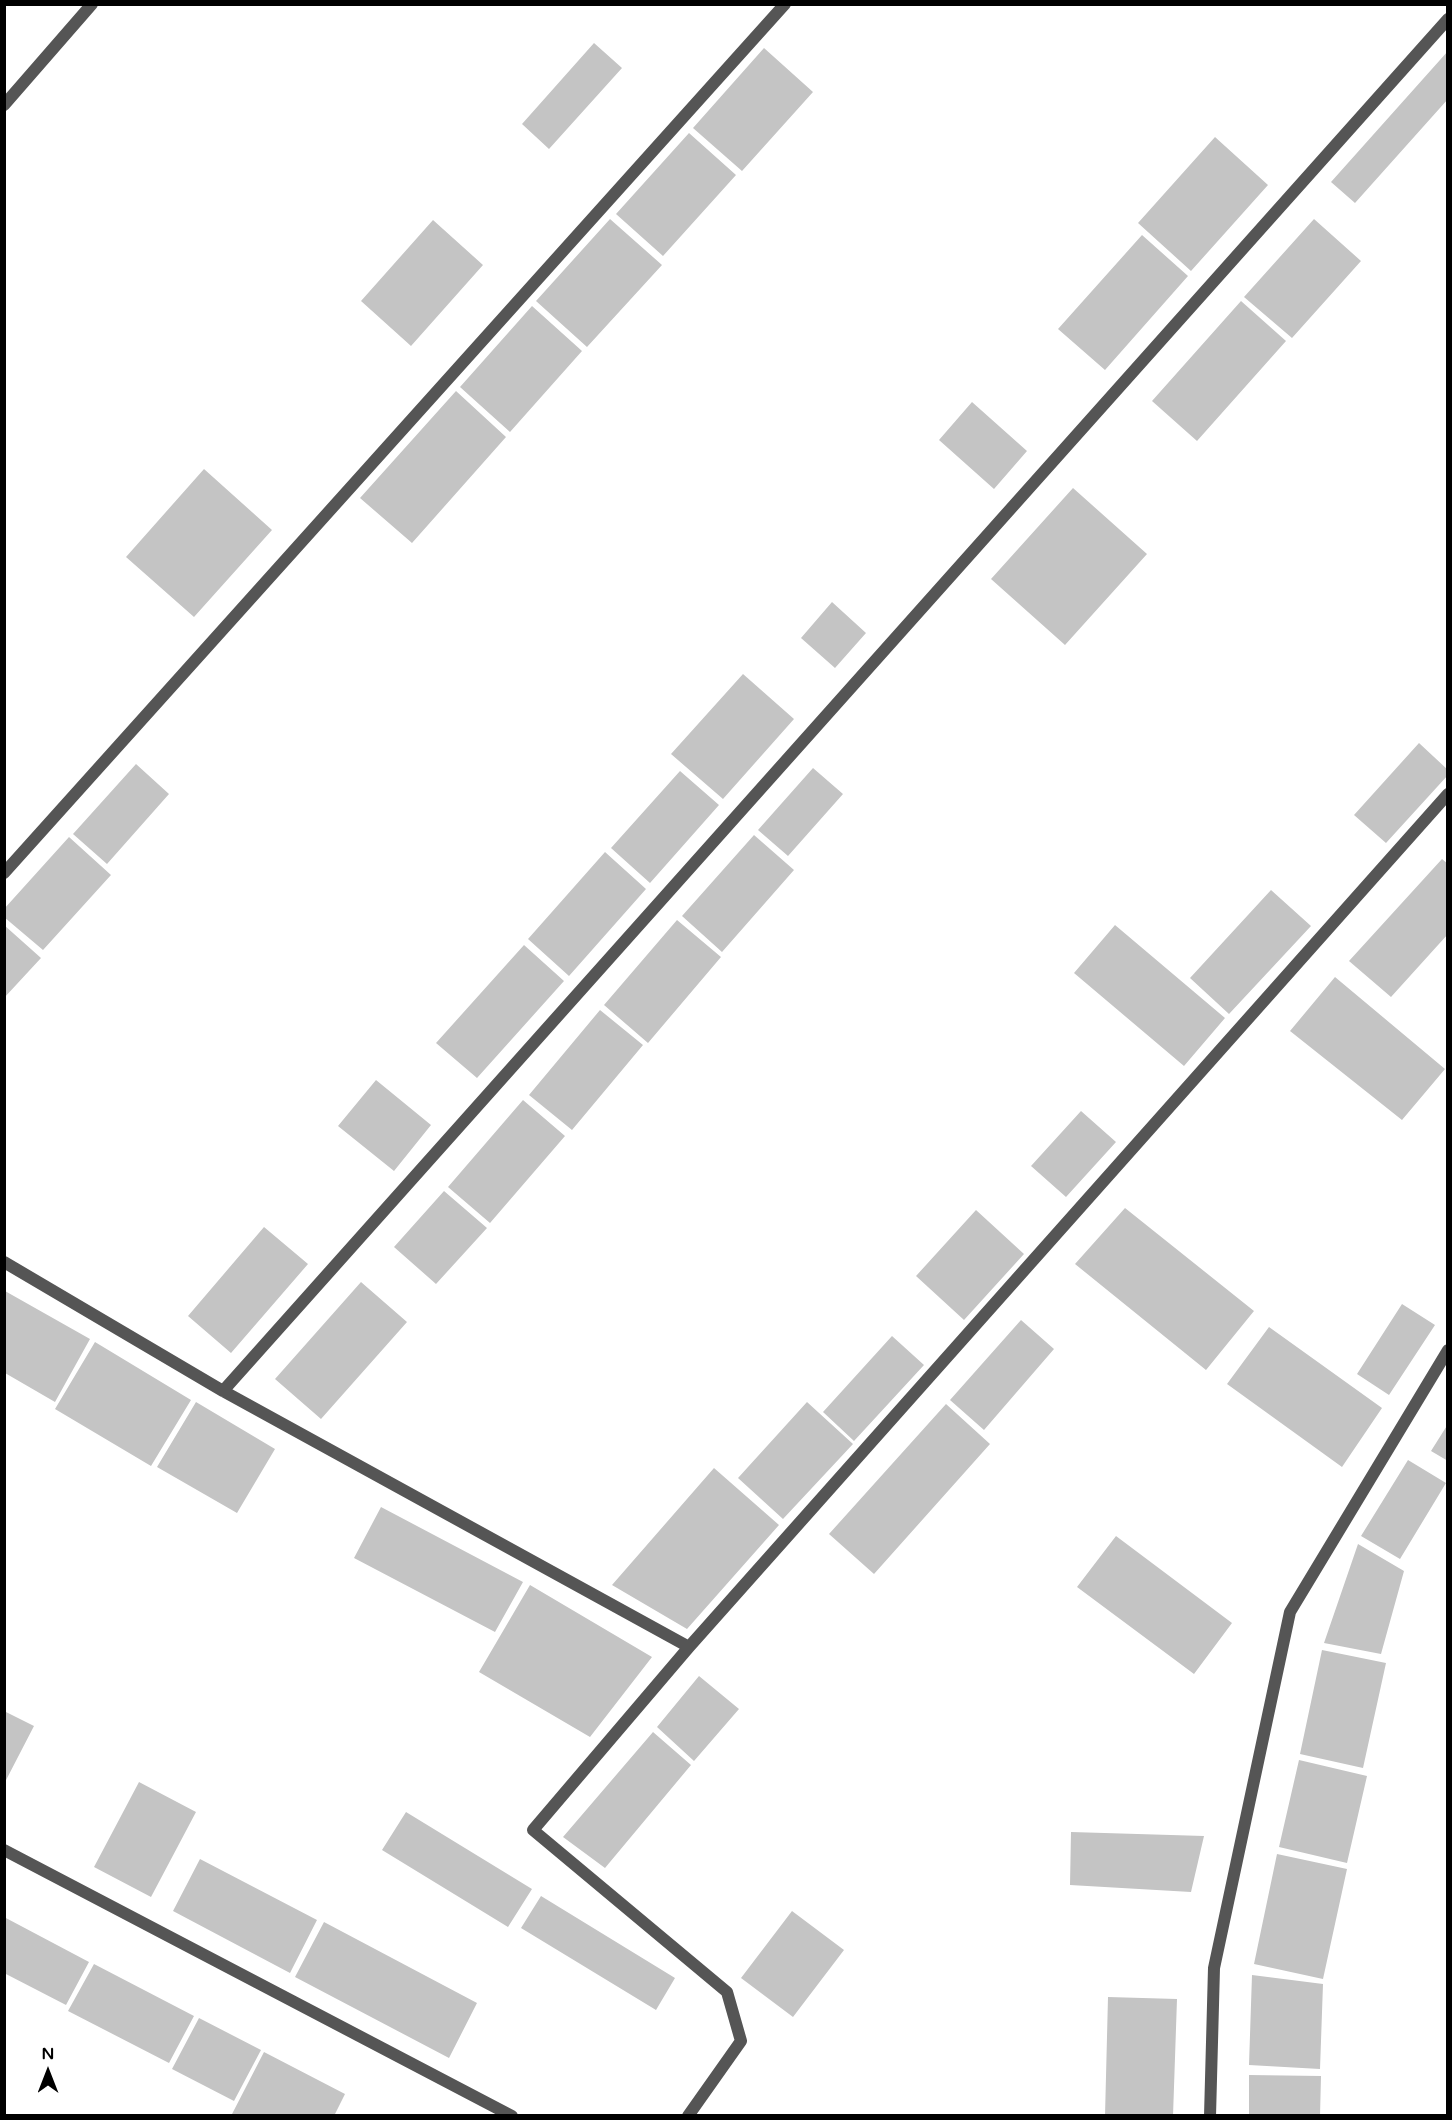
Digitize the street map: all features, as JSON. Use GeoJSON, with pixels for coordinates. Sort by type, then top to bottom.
{"type":"FeatureCollection","features":[{"type":"Feature","properties":{"kind":"street"},"geometry":{"type":"LineString","coordinates":[[4,105],[92,4]]}},
{"type":"Feature","properties":{"kind":"street"},"geometry":{"type":"LineString","coordinates":[[4,873],[785,4]]}},
{"type":"Feature","properties":{"kind":"street"},"geometry":{"type":"LineString","coordinates":[[224,1391],[1448,19]]}},
{"type":"Feature","properties":{"kind":"street"},"geometry":{"type":"LineString","coordinates":[[688,2115],[741,2041],[727,1992],[533,1830],[689,1647],[1448,794]]}},
{"type":"Feature","properties":{"kind":"street"},"geometry":{"type":"LineString","coordinates":[[4,1262],[224,1391],[689,1647]]}},
{"type":"Feature","properties":{"kind":"street"},"geometry":{"type":"LineString","coordinates":[[1209,2115],[1214,1968],[1290,1612],[1448,1350]]}},
{"type":"Feature","properties":{"kind":"street"},"geometry":{"type":"LineString","coordinates":[[4,1850],[513,2115]]}},
{"type":"Feature","properties":{"kind":"building"},"geometry":{"type":"Polygon","coordinates":[[[594,43],[622,68],[549,149],[522,124],[594,43]]]}},
{"type":"Feature","properties":{"kind":"building"},"geometry":{"type":"Polygon","coordinates":[[[764,48],[813,92],[742,171],[693,128],[764,48]]]}},
{"type":"Feature","properties":{"kind":"building"},"geometry":{"type":"Polygon","coordinates":[[[1448,51],[1448,99],[1355,203],[1331,182],[1448,51]]]}},
{"type":"Feature","properties":{"kind":"building"},"geometry":{"type":"Polygon","coordinates":[[[689,133],[736,175],[663,256],[616,214],[689,133]]]}},
{"type":"Feature","properties":{"kind":"building"},"geometry":{"type":"Polygon","coordinates":[[[1215,137],[1268,185],[1191,271],[1138,223],[1215,137]]]}},
{"type":"Feature","properties":{"kind":"building"},"geometry":{"type":"Polygon","coordinates":[[[610,219],[662,265],[587,347],[536,301],[610,219]]]}},
{"type":"Feature","properties":{"kind":"building"},"geometry":{"type":"Polygon","coordinates":[[[1314,219],[1361,261],[1292,338],[1244,297],[1314,219]]]}},
{"type":"Feature","properties":{"kind":"building"},"geometry":{"type":"Polygon","coordinates":[[[433,220],[483,265],[411,346],[361,301],[433,220]]]}},
{"type":"Feature","properties":{"kind":"building"},"geometry":{"type":"Polygon","coordinates":[[[1142,235],[1188,276],[1105,370],[1058,329],[1142,235]]]}},
{"type":"Feature","properties":{"kind":"building"},"geometry":{"type":"Polygon","coordinates":[[[1241,301],[1286,341],[1197,441],[1152,401],[1241,301]]]}},
{"type":"Feature","properties":{"kind":"building"},"geometry":{"type":"Polygon","coordinates":[[[532,306],[582,351],[510,432],[460,387],[532,306]]]}},
{"type":"Feature","properties":{"kind":"building"},"geometry":{"type":"Polygon","coordinates":[[[456,391],[506,437],[412,543],[360,498],[456,391]]]}},
{"type":"Feature","properties":{"kind":"building"},"geometry":{"type":"Polygon","coordinates":[[[972,402],[1027,451],[994,489],[939,440],[972,402]]]}},
{"type":"Feature","properties":{"kind":"building"},"geometry":{"type":"Polygon","coordinates":[[[204,469],[272,530],[194,617],[126,557],[204,469]]]}},
{"type":"Feature","properties":{"kind":"building"},"geometry":{"type":"Polygon","coordinates":[[[1073,488],[1147,554],[1065,645],[991,579],[1073,488]]]}},
{"type":"Feature","properties":{"kind":"building"},"geometry":{"type":"Polygon","coordinates":[[[832,602],[866,633],[835,668],[801,638],[832,602]]]}},
{"type":"Feature","properties":{"kind":"building"},"geometry":{"type":"Polygon","coordinates":[[[743,674],[794,719],[723,799],[671,754],[743,674]]]}},
{"type":"Feature","properties":{"kind":"building"},"geometry":{"type":"Polygon","coordinates":[[[1419,743],[1448,770],[1448,775],[1386,843],[1354,815],[1419,743]]]}},
{"type":"Feature","properties":{"kind":"building"},"geometry":{"type":"Polygon","coordinates":[[[136,764],[169,794],[107,864],[73,834],[136,764]]]}},
{"type":"Feature","properties":{"kind":"building"},"geometry":{"type":"Polygon","coordinates":[[[813,768],[843,794],[788,856],[758,830],[813,768]]]}},
{"type":"Feature","properties":{"kind":"building"},"geometry":{"type":"Polygon","coordinates":[[[680,771],[719,805],[650,883],[611,848],[680,771]]]}},
{"type":"Feature","properties":{"kind":"building"},"geometry":{"type":"Polygon","coordinates":[[[754,835],[794,870],[722,952],[682,916],[754,835]]]}},
{"type":"Feature","properties":{"kind":"building"},"geometry":{"type":"Polygon","coordinates":[[[69,837],[111,875],[43,950],[4,917],[4,909],[69,837]]]}},
{"type":"Feature","properties":{"kind":"building"},"geometry":{"type":"Polygon","coordinates":[[[605,852],[646,889],[569,976],[528,939],[605,852]]]}},
{"type":"Feature","properties":{"kind":"building"},"geometry":{"type":"Polygon","coordinates":[[[1442,859],[1448,864],[1448,934],[1391,997],[1349,961],[1442,859]]]}},
{"type":"Feature","properties":{"kind":"building"},"geometry":{"type":"Polygon","coordinates":[[[1271,890],[1311,926],[1229,1014],[1190,978],[1271,890]]]}},
{"type":"Feature","properties":{"kind":"building"},"geometry":{"type":"Polygon","coordinates":[[[677,920],[721,957],[648,1043],[604,1005],[677,920]]]}},
{"type":"Feature","properties":{"kind":"building"},"geometry":{"type":"Polygon","coordinates":[[[4,925],[41,958],[4,998],[4,925]]]}},
{"type":"Feature","properties":{"kind":"building"},"geometry":{"type":"Polygon","coordinates":[[[1115,925],[1225,1018],[1184,1066],[1074,973],[1115,925]]]}},
{"type":"Feature","properties":{"kind":"building"},"geometry":{"type":"Polygon","coordinates":[[[524,945],[564,981],[477,1078],[436,1043],[524,945]]]}},
{"type":"Feature","properties":{"kind":"building"},"geometry":{"type":"Polygon","coordinates":[[[1335,977],[1445,1069],[1402,1120],[1290,1031],[1335,977]]]}},
{"type":"Feature","properties":{"kind":"building"},"geometry":{"type":"Polygon","coordinates":[[[600,1010],[643,1045],[572,1130],[529,1095],[600,1010]]]}},
{"type":"Feature","properties":{"kind":"building"},"geometry":{"type":"Polygon","coordinates":[[[376,1080],[431,1125],[394,1171],[338,1126],[376,1080]]]}},
{"type":"Feature","properties":{"kind":"building"},"geometry":{"type":"Polygon","coordinates":[[[523,1100],[565,1136],[490,1223],[448,1187],[523,1100]]]}},
{"type":"Feature","properties":{"kind":"building"},"geometry":{"type":"Polygon","coordinates":[[[1081,1111],[1116,1142],[1066,1197],[1031,1166],[1081,1111]]]}},
{"type":"Feature","properties":{"kind":"building"},"geometry":{"type":"Polygon","coordinates":[[[444,1191],[487,1228],[436,1284],[394,1247],[444,1191]]]}},
{"type":"Feature","properties":{"kind":"building"},"geometry":{"type":"Polygon","coordinates":[[[1125,1208],[1254,1311],[1206,1370],[1075,1264],[1125,1208]]]}},
{"type":"Feature","properties":{"kind":"building"},"geometry":{"type":"Polygon","coordinates":[[[976,1210],[1024,1254],[964,1320],[916,1276],[976,1210]]]}},
{"type":"Feature","properties":{"kind":"building"},"geometry":{"type":"Polygon","coordinates":[[[264,1227],[308,1264],[231,1353],[188,1316],[264,1227]]]}},
{"type":"Feature","properties":{"kind":"building"},"geometry":{"type":"Polygon","coordinates":[[[361,1282],[407,1322],[321,1419],[275,1379],[361,1282]]]}},
{"type":"Feature","properties":{"kind":"building"},"geometry":{"type":"Polygon","coordinates":[[[5,1291],[90,1339],[55,1402],[5,1373],[5,1291]]]}},
{"type":"Feature","properties":{"kind":"building"},"geometry":{"type":"Polygon","coordinates":[[[1402,1304],[1435,1325],[1389,1395],[1357,1374],[1402,1304]]]}},
{"type":"Feature","properties":{"kind":"building"},"geometry":{"type":"Polygon","coordinates":[[[1021,1320],[1054,1349],[984,1430],[950,1400],[1021,1320]]]}},
{"type":"Feature","properties":{"kind":"building"},"geometry":{"type":"Polygon","coordinates":[[[1269,1327],[1382,1408],[1342,1467],[1227,1384],[1269,1327]]]}},
{"type":"Feature","properties":{"kind":"building"},"geometry":{"type":"Polygon","coordinates":[[[892,1336],[924,1365],[854,1441],[823,1412],[892,1336]]]}},
{"type":"Feature","properties":{"kind":"building"},"geometry":{"type":"Polygon","coordinates":[[[95,1342],[191,1400],[151,1466],[55,1409],[95,1342]]]}},
{"type":"Feature","properties":{"kind":"building"},"geometry":{"type":"Polygon","coordinates":[[[196,1402],[275,1449],[237,1513],[157,1467],[196,1402]]]}},
{"type":"Feature","properties":{"kind":"building"},"geometry":{"type":"Polygon","coordinates":[[[807,1402],[853,1444],[783,1519],[738,1478],[807,1402]]]}},
{"type":"Feature","properties":{"kind":"building"},"geometry":{"type":"Polygon","coordinates":[[[946,1404],[990,1444],[874,1574],[829,1534],[946,1404]]]}},
{"type":"Feature","properties":{"kind":"building"},"geometry":{"type":"Polygon","coordinates":[[[1448,1424],[1448,1461],[1431,1451],[1448,1424]]]}},
{"type":"Feature","properties":{"kind":"building"},"geometry":{"type":"Polygon","coordinates":[[[1408,1460],[1446,1483],[1400,1559],[1361,1536],[1408,1460]]]}},
{"type":"Feature","properties":{"kind":"building"},"geometry":{"type":"Polygon","coordinates":[[[714,1468],[779,1525],[687,1629],[612,1585],[714,1468]]]}},
{"type":"Feature","properties":{"kind":"building"},"geometry":{"type":"Polygon","coordinates":[[[381,1507],[523,1582],[495,1632],[354,1558],[381,1507]]]}},
{"type":"Feature","properties":{"kind":"building"},"geometry":{"type":"Polygon","coordinates":[[[1116,1536],[1232,1623],[1194,1674],[1077,1587],[1116,1536]]]}},
{"type":"Feature","properties":{"kind":"building"},"geometry":{"type":"Polygon","coordinates":[[[1358,1544],[1404,1571],[1381,1654],[1324,1643],[1358,1544]]]}},
{"type":"Feature","properties":{"kind":"building"},"geometry":{"type":"Polygon","coordinates":[[[530,1585],[652,1657],[590,1737],[479,1672],[530,1585]]]}},
{"type":"Feature","properties":{"kind":"building"},"geometry":{"type":"Polygon","coordinates":[[[1322,1650],[1386,1663],[1363,1768],[1300,1754],[1322,1650]]]}},
{"type":"Feature","properties":{"kind":"building"},"geometry":{"type":"Polygon","coordinates":[[[699,1676],[739,1709],[694,1761],[657,1727],[699,1676]]]}},
{"type":"Feature","properties":{"kind":"building"},"geometry":{"type":"Polygon","coordinates":[[[4,1711],[34,1726],[4,1784],[4,1711]]]}},
{"type":"Feature","properties":{"kind":"building"},"geometry":{"type":"Polygon","coordinates":[[[653,1732],[691,1765],[605,1868],[563,1837],[653,1732]]]}},
{"type":"Feature","properties":{"kind":"building"},"geometry":{"type":"Polygon","coordinates":[[[1299,1760],[1367,1776],[1347,1863],[1279,1847],[1299,1760]]]}},
{"type":"Feature","properties":{"kind":"building"},"geometry":{"type":"Polygon","coordinates":[[[139,1782],[196,1812],[151,1897],[94,1867],[139,1782]]]}},
{"type":"Feature","properties":{"kind":"building"},"geometry":{"type":"Polygon","coordinates":[[[406,1812],[532,1889],[508,1927],[382,1850],[406,1812]]]}},
{"type":"Feature","properties":{"kind":"building"},"geometry":{"type":"Polygon","coordinates":[[[1071,1832],[1204,1836],[1191,1892],[1070,1885],[1071,1832]]]}},
{"type":"Feature","properties":{"kind":"building"},"geometry":{"type":"Polygon","coordinates":[[[1277,1854],[1347,1869],[1323,1979],[1254,1964],[1277,1854]]]}},
{"type":"Feature","properties":{"kind":"building"},"geometry":{"type":"Polygon","coordinates":[[[200,1859],[317,1920],[290,1973],[173,1911],[200,1859]]]}},
{"type":"Feature","properties":{"kind":"building"},"geometry":{"type":"Polygon","coordinates":[[[541,1896],[675,1978],[656,2010],[521,1928],[541,1896]]]}},
{"type":"Feature","properties":{"kind":"building"},"geometry":{"type":"Polygon","coordinates":[[[792,1911],[844,1950],[793,2017],[741,1978],[792,1911]]]}},
{"type":"Feature","properties":{"kind":"building"},"geometry":{"type":"Polygon","coordinates":[[[4,1917],[89,1962],[66,2005],[4,1973],[4,1917]]]}},
{"type":"Feature","properties":{"kind":"building"},"geometry":{"type":"Polygon","coordinates":[[[324,1922],[477,2003],[449,2058],[295,1977],[324,1922]]]}},
{"type":"Feature","properties":{"kind":"building"},"geometry":{"type":"Polygon","coordinates":[[[94,1964],[194,2016],[169,2063],[68,2011],[94,1964]]]}},
{"type":"Feature","properties":{"kind":"building"},"geometry":{"type":"Polygon","coordinates":[[[1252,1975],[1323,1984],[1320,2069],[1249,2065],[1252,1975]]]}},
{"type":"Feature","properties":{"kind":"building"},"geometry":{"type":"Polygon","coordinates":[[[1108,1997],[1177,1999],[1173,2116],[1105,2116],[1108,1997]]]}},
{"type":"Feature","properties":{"kind":"building"},"geometry":{"type":"Polygon","coordinates":[[[199,2018],[261,2050],[234,2101],[172,2069],[199,2018]]]}},
{"type":"Feature","properties":{"kind":"building"},"geometry":{"type":"Polygon","coordinates":[[[264,2052],[345,2094],[334,2116],[231,2116],[264,2052]]]}},
{"type":"Feature","properties":{"kind":"building"},"geometry":{"type":"Polygon","coordinates":[[[1249,2075],[1321,2076],[1320,2116],[1249,2116],[1249,2075]]]}}]}
